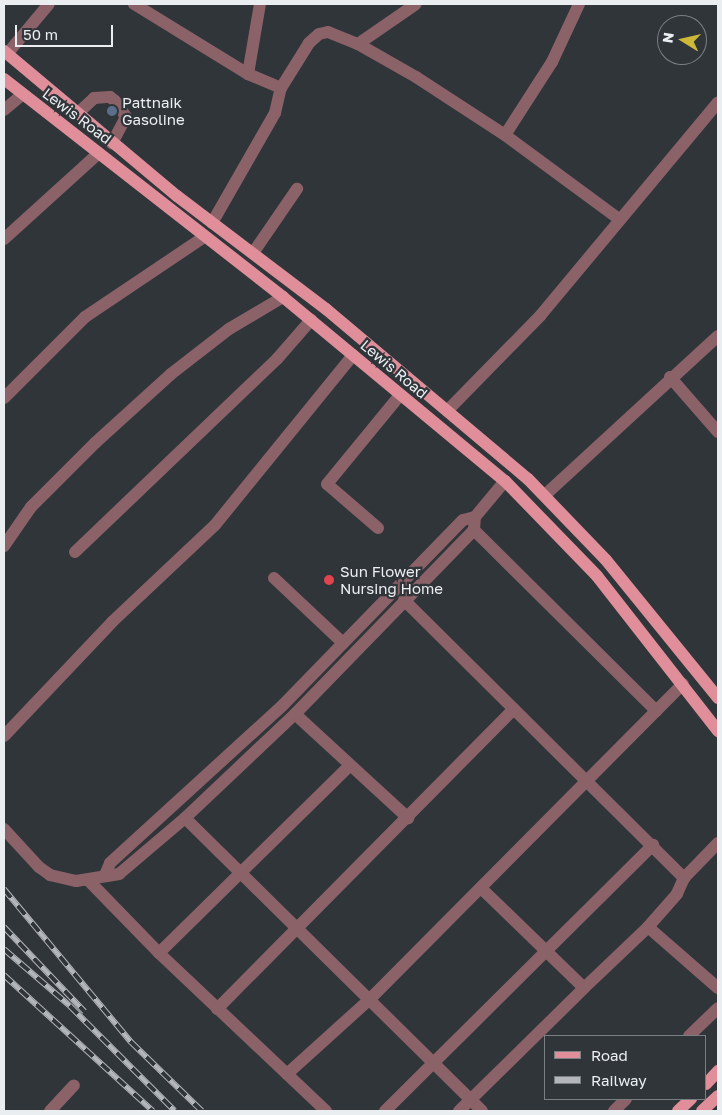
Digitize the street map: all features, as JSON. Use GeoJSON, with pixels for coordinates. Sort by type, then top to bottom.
{"type":"FeatureCollection","features":[{"type":"Feature","properties":{"kind":"main road","name":"Lewis Road"},"geometry":{"type":"LineString","coordinates":[[5,53],[177,196],[326,309],[448,410],[545,495],[606,560],[718,698]]}},
{"type":"Feature","properties":{"kind":"main road","name":"Lewis Road"},"geometry":{"type":"LineString","coordinates":[[4,79],[22,95],[283,297],[505,481],[565,540],[683,684],[718,731]]}},
{"type":"Feature","properties":{"kind":"main road"},"geometry":{"type":"LineString","coordinates":[[168,208],[177,196]]}},
{"type":"Feature","properties":{"kind":"main road"},"geometry":{"type":"LineString","coordinates":[[707,1083],[718,1071]]}},
{"type":"Feature","properties":{"kind":"main road"},"geometry":{"type":"LineString","coordinates":[[702,1111],[718,1096]]}},
{"type":"Feature","properties":{"kind":"main road"},"geometry":{"type":"LineString","coordinates":[[678,1111],[690,1100]]}},
{"type":"Feature","properties":{"kind":"street"},"geometry":{"type":"LineString","coordinates":[[5,53],[49,4]]}},
{"type":"Feature","properties":{"kind":"street"},"geometry":{"type":"LineString","coordinates":[[134,4],[248,74],[281,88]]}},
{"type":"Feature","properties":{"kind":"street"},"geometry":{"type":"LineString","coordinates":[[248,74],[260,4]]}},
{"type":"Feature","properties":{"kind":"street"},"geometry":{"type":"LineString","coordinates":[[358,44],[416,4]]}},
{"type":"Feature","properties":{"kind":"street"},"geometry":{"type":"LineString","coordinates":[[505,135],[552,62],[579,4]]}},
{"type":"Feature","properties":{"kind":"street"},"geometry":{"type":"LineString","coordinates":[[212,223],[275,113],[281,88],[309,42],[319,34],[328,32],[358,44],[416,76],[505,135],[620,219]]}},
{"type":"Feature","properties":{"kind":"street"},"geometry":{"type":"LineString","coordinates":[[4,110],[22,95]]}},
{"type":"Feature","properties":{"kind":"street"},"geometry":{"type":"LineString","coordinates":[[77,114],[94,98],[110,97],[116,101],[126,117],[112,142]]}},
{"type":"Feature","properties":{"kind":"street"},"geometry":{"type":"LineString","coordinates":[[448,410],[540,316],[718,102]]}},
{"type":"Feature","properties":{"kind":"street"},"geometry":{"type":"LineString","coordinates":[[4,239],[99,153]]}},
{"type":"Feature","properties":{"kind":"street"},"geometry":{"type":"LineString","coordinates":[[253,253],[297,189]]}},
{"type":"Feature","properties":{"kind":"street"},"geometry":{"type":"LineString","coordinates":[[4,398],[85,317],[204,237]]}},
{"type":"Feature","properties":{"kind":"street"},"geometry":{"type":"LineString","coordinates":[[4,546],[31,507],[95,443],[171,374],[229,329],[283,297]]}},
{"type":"Feature","properties":{"kind":"street"},"geometry":{"type":"LineString","coordinates":[[75,552],[277,359],[311,320]]}},
{"type":"Feature","properties":{"kind":"street"},"geometry":{"type":"LineString","coordinates":[[545,495],[670,377],[718,336]]}},
{"type":"Feature","properties":{"kind":"street"},"geometry":{"type":"LineString","coordinates":[[4,736],[112,622],[215,525],[353,355]]}},
{"type":"Feature","properties":{"kind":"street"},"geometry":{"type":"LineString","coordinates":[[670,377],[718,432]]}},
{"type":"Feature","properties":{"kind":"street"},"geometry":{"type":"LineString","coordinates":[[378,528],[327,484],[400,395]]}},
{"type":"Feature","properties":{"kind":"street"},"geometry":{"type":"LineString","coordinates":[[4,829],[50,875],[89,881],[105,875],[119,874],[185,818],[295,714],[474,524],[505,481]]}},
{"type":"Feature","properties":{"kind":"street"},"geometry":{"type":"LineString","coordinates":[[105,875],[110,864],[283,704],[463,520],[474,524],[656,711]]}},
{"type":"Feature","properties":{"kind":"street"},"geometry":{"type":"LineString","coordinates":[[274,578],[343,643]]}},
{"type":"Feature","properties":{"kind":"street"},"geometry":{"type":"LineString","coordinates":[[404,600],[684,878]]}},
{"type":"Feature","properties":{"kind":"street"},"geometry":{"type":"LineString","coordinates":[[287,1074],[370,999],[683,684]]}},
{"type":"Feature","properties":{"kind":"street"},"geometry":{"type":"LineString","coordinates":[[217,1009],[514,709]]}},
{"type":"Feature","properties":{"kind":"street"},"geometry":{"type":"LineString","coordinates":[[295,714],[408,818]]}},
{"type":"Feature","properties":{"kind":"street"},"geometry":{"type":"LineString","coordinates":[[159,952],[237,873],[350,765]]}},
{"type":"Feature","properties":{"kind":"street"},"geometry":{"type":"LineString","coordinates":[[185,818],[237,873],[370,999],[482,1111]]}},
{"type":"Feature","properties":{"kind":"street"},"geometry":{"type":"LineString","coordinates":[[459,1111],[648,927],[678,894],[684,878],[718,843]]}},
{"type":"Feature","properties":{"kind":"street"},"geometry":{"type":"LineString","coordinates":[[385,1111],[546,949],[653,846]]}},
{"type":"Feature","properties":{"kind":"street"},"geometry":{"type":"LineString","coordinates":[[89,881],[217,1009],[326,1111]]}},
{"type":"Feature","properties":{"kind":"street"},"geometry":{"type":"LineString","coordinates":[[482,888],[584,988]]}},
{"type":"Feature","properties":{"kind":"street"},"geometry":{"type":"LineString","coordinates":[[648,927],[718,988]]}},
{"type":"Feature","properties":{"kind":"street"},"geometry":{"type":"LineString","coordinates":[[691,1035],[718,1008]]}},
{"type":"Feature","properties":{"kind":"street"},"geometry":{"type":"LineString","coordinates":[[50,1111],[74,1085]]}},
{"type":"Feature","properties":{"kind":"street"},"geometry":{"type":"LineString","coordinates":[[614,1111],[625,1100]]}},
{"type":"Feature","properties":{"kind":"railway"},"geometry":{"type":"LineString","coordinates":[[4,889],[131,1042],[202,1111]]}},
{"type":"Feature","properties":{"kind":"railway"},"geometry":{"type":"LineString","coordinates":[[4,927],[85,1012]]}},
{"type":"Feature","properties":{"kind":"railway"},"geometry":{"type":"LineString","coordinates":[[4,949],[70,1006],[175,1111]]}},
{"type":"Feature","properties":{"kind":"railway"},"geometry":{"type":"LineString","coordinates":[[4,975],[153,1111]]}},
{"type":"Feature","properties":{"kind":"place","name":"Pattnaik Gasoline"},"geometry":{"type":"Point","coordinates":[112,111]}},
{"type":"Feature","properties":{"kind":"place","name":"Sun Flower Nursing Home"},"geometry":{"type":"Point","coordinates":[329,580]}}]}
